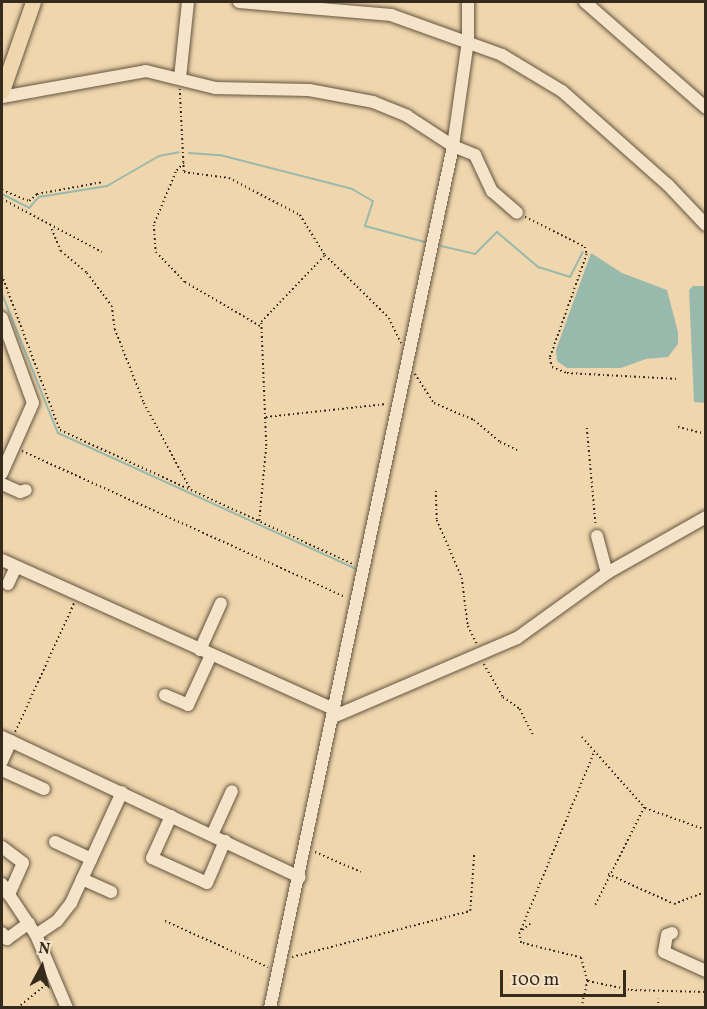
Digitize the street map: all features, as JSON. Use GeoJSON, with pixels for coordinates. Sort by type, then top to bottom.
{"type":"FeatureCollection","features":[{"type":"Feature","properties":{"kind":"main road"},"geometry":{"type":"LineString","coordinates":[[2,91],[33,2]]}},
{"type":"Feature","properties":{"kind":"street"},"geometry":{"type":"LineString","coordinates":[[180,78],[188,2]]}},
{"type":"Feature","properties":{"kind":"street"},"geometry":{"type":"LineString","coordinates":[[239,2],[391,15],[468,41],[533,71],[562,91],[668,185],[705,225]]}},
{"type":"Feature","properties":{"kind":"street"},"geometry":{"type":"LineString","coordinates":[[270,1008],[284,969],[300,877],[453,146],[468,41],[468,2]]}},
{"type":"Feature","properties":{"kind":"street"},"geometry":{"type":"LineString","coordinates":[[585,2],[705,108]]}},
{"type":"Feature","properties":{"kind":"street"},"geometry":{"type":"LineString","coordinates":[[2,97],[146,71],[215,88],[309,90],[373,102],[407,116],[453,146],[475,155],[492,192],[517,213]]}},
{"type":"Feature","properties":{"kind":"street"},"geometry":{"type":"LineString","coordinates":[[2,318],[33,403],[2,473]]}},
{"type":"Feature","properties":{"kind":"street"},"geometry":{"type":"LineString","coordinates":[[2,484],[20,492],[26,490]]}},
{"type":"Feature","properties":{"kind":"street"},"geometry":{"type":"LineString","coordinates":[[2,560],[335,713],[517,638],[607,573],[705,517]]}},
{"type":"Feature","properties":{"kind":"street"},"geometry":{"type":"LineString","coordinates":[[597,536],[607,573]]}},
{"type":"Feature","properties":{"kind":"street"},"geometry":{"type":"LineString","coordinates":[[8,584],[16,567]]}},
{"type":"Feature","properties":{"kind":"street"},"geometry":{"type":"LineString","coordinates":[[165,695],[188,705],[221,603]]}},
{"type":"Feature","properties":{"kind":"street"},"geometry":{"type":"LineString","coordinates":[[2,761],[6,739],[300,877]]}},
{"type":"Feature","properties":{"kind":"street"},"geometry":{"type":"LineString","coordinates":[[2,770],[44,789]]}},
{"type":"Feature","properties":{"kind":"street"},"geometry":{"type":"LineString","coordinates":[[212,835],[232,791]]}},
{"type":"Feature","properties":{"kind":"street"},"geometry":{"type":"LineString","coordinates":[[36,935],[66,911],[122,792]]}},
{"type":"Feature","properties":{"kind":"street"},"geometry":{"type":"LineString","coordinates":[[171,816],[152,858],[207,883],[225,842]]}},
{"type":"Feature","properties":{"kind":"street"},"geometry":{"type":"LineString","coordinates":[[55,842],[91,859]]}},
{"type":"Feature","properties":{"kind":"street"},"geometry":{"type":"LineString","coordinates":[[2,847],[23,863],[5,890],[36,935],[67,1008]]}},
{"type":"Feature","properties":{"kind":"street"},"geometry":{"type":"LineString","coordinates":[[82,879],[111,892]]}},
{"type":"Feature","properties":{"kind":"street"},"geometry":{"type":"LineString","coordinates":[[2,933],[7,939],[29,923]]}},
{"type":"Feature","properties":{"kind":"street"},"geometry":{"type":"LineString","coordinates":[[672,933],[667,935],[664,952],[705,971]]}},
{"type":"Feature","properties":{"kind":"path"},"geometry":{"type":"LineString","coordinates":[[180,78],[184,172],[229,178],[300,215],[325,255],[390,318],[408,362],[434,403],[474,420],[500,442],[517,450]]}},
{"type":"Feature","properties":{"kind":"path"},"geometry":{"type":"LineString","coordinates":[[184,163],[176,172],[154,225],[156,252],[185,282],[261,326]]}},
{"type":"Feature","properties":{"kind":"path"},"geometry":{"type":"LineString","coordinates":[[2,190],[29,201],[37,194],[103,183]]}},
{"type":"Feature","properties":{"kind":"path"},"geometry":{"type":"LineString","coordinates":[[2,199],[52,229],[102,252]]}},
{"type":"Feature","properties":{"kind":"path"},"geometry":{"type":"LineString","coordinates":[[517,213],[585,247],[587,254],[550,358],[552,367],[567,373],[679,379]]}},
{"type":"Feature","properties":{"kind":"path"},"geometry":{"type":"LineString","coordinates":[[52,229],[62,251],[87,273],[112,306],[115,329],[144,403],[192,490]]}},
{"type":"Feature","properties":{"kind":"path"},"geometry":{"type":"LineString","coordinates":[[259,521],[265,417],[261,326],[325,255]]}},
{"type":"Feature","properties":{"kind":"path"},"geometry":{"type":"LineString","coordinates":[[2,275],[60,430],[364,569]]}},
{"type":"Feature","properties":{"kind":"path"},"geometry":{"type":"LineString","coordinates":[[265,417],[399,403]]}},
{"type":"Feature","properties":{"kind":"path"},"geometry":{"type":"LineString","coordinates":[[678,427],[705,434]]}},
{"type":"Feature","properties":{"kind":"path"},"geometry":{"type":"LineString","coordinates":[[587,428],[597,536]]}},
{"type":"Feature","properties":{"kind":"path"},"geometry":{"type":"LineString","coordinates":[[13,447],[357,602]]}},
{"type":"Feature","properties":{"kind":"path"},"geometry":{"type":"LineString","coordinates":[[436,491],[437,520],[462,578],[468,626],[499,691],[520,709],[534,736]]}},
{"type":"Feature","properties":{"kind":"path"},"geometry":{"type":"LineString","coordinates":[[6,739],[78,594]]}},
{"type":"Feature","properties":{"kind":"path"},"geometry":{"type":"LineString","coordinates":[[582,737],[644,807],[667,819],[705,830]]}},
{"type":"Feature","properties":{"kind":"path"},"geometry":{"type":"LineString","coordinates":[[581,1008],[587,981],[581,958],[521,943],[520,932],[594,752]]}},
{"type":"Feature","properties":{"kind":"path"},"geometry":{"type":"LineString","coordinates":[[595,905],[608,874],[644,807]]}},
{"type":"Feature","properties":{"kind":"path"},"geometry":{"type":"LineString","coordinates":[[306,850],[361,872]]}},
{"type":"Feature","properties":{"kind":"path"},"geometry":{"type":"LineString","coordinates":[[165,921],[284,969],[296,954],[405,930],[470,911],[474,854]]}},
{"type":"Feature","properties":{"kind":"path"},"geometry":{"type":"LineString","coordinates":[[608,874],[674,904],[703,893]]}},
{"type":"Feature","properties":{"kind":"path"},"geometry":{"type":"LineString","coordinates":[[520,932],[531,923]]}},
{"type":"Feature","properties":{"kind":"path"},"geometry":{"type":"LineString","coordinates":[[17,1008],[55,977]]}},
{"type":"Feature","properties":{"kind":"path"},"geometry":{"type":"LineString","coordinates":[[587,981],[631,990],[705,992]]}},
{"type":"Feature","properties":{"kind":"path"},"geometry":{"type":"LineString","coordinates":[[658,999],[658,1008]]}},
{"type":"Feature","properties":{"kind":"shaded area"},"geometry":{"type":"Polygon","coordinates":[[[591,253],[622,273],[667,290],[678,332],[678,344],[668,357],[646,359],[621,368],[567,368],[557,361],[556,350],[591,253]]]}},
{"type":"Feature","properties":{"kind":"shaded area"},"geometry":{"type":"Polygon","coordinates":[[[693,286],[705,286],[705,403],[694,402],[689,290],[693,286]]]}},
{"type":"Feature","properties":{"kind":"waterway"},"geometry":{"type":"LineString","coordinates":[[2,194],[29,208],[39,197],[107,186],[159,156],[179,152]]}},
{"type":"Feature","properties":{"kind":"waterway"},"geometry":{"type":"LineString","coordinates":[[189,153],[220,155],[352,189],[373,201],[365,226],[425,242]]}},
{"type":"Feature","properties":{"kind":"waterway"},"geometry":{"type":"LineString","coordinates":[[441,246],[475,254],[497,232],[538,267],[570,277],[583,252]]}},
{"type":"Feature","properties":{"kind":"waterway"},"geometry":{"type":"LineString","coordinates":[[2,294],[58,433],[357,569]]}}]}
